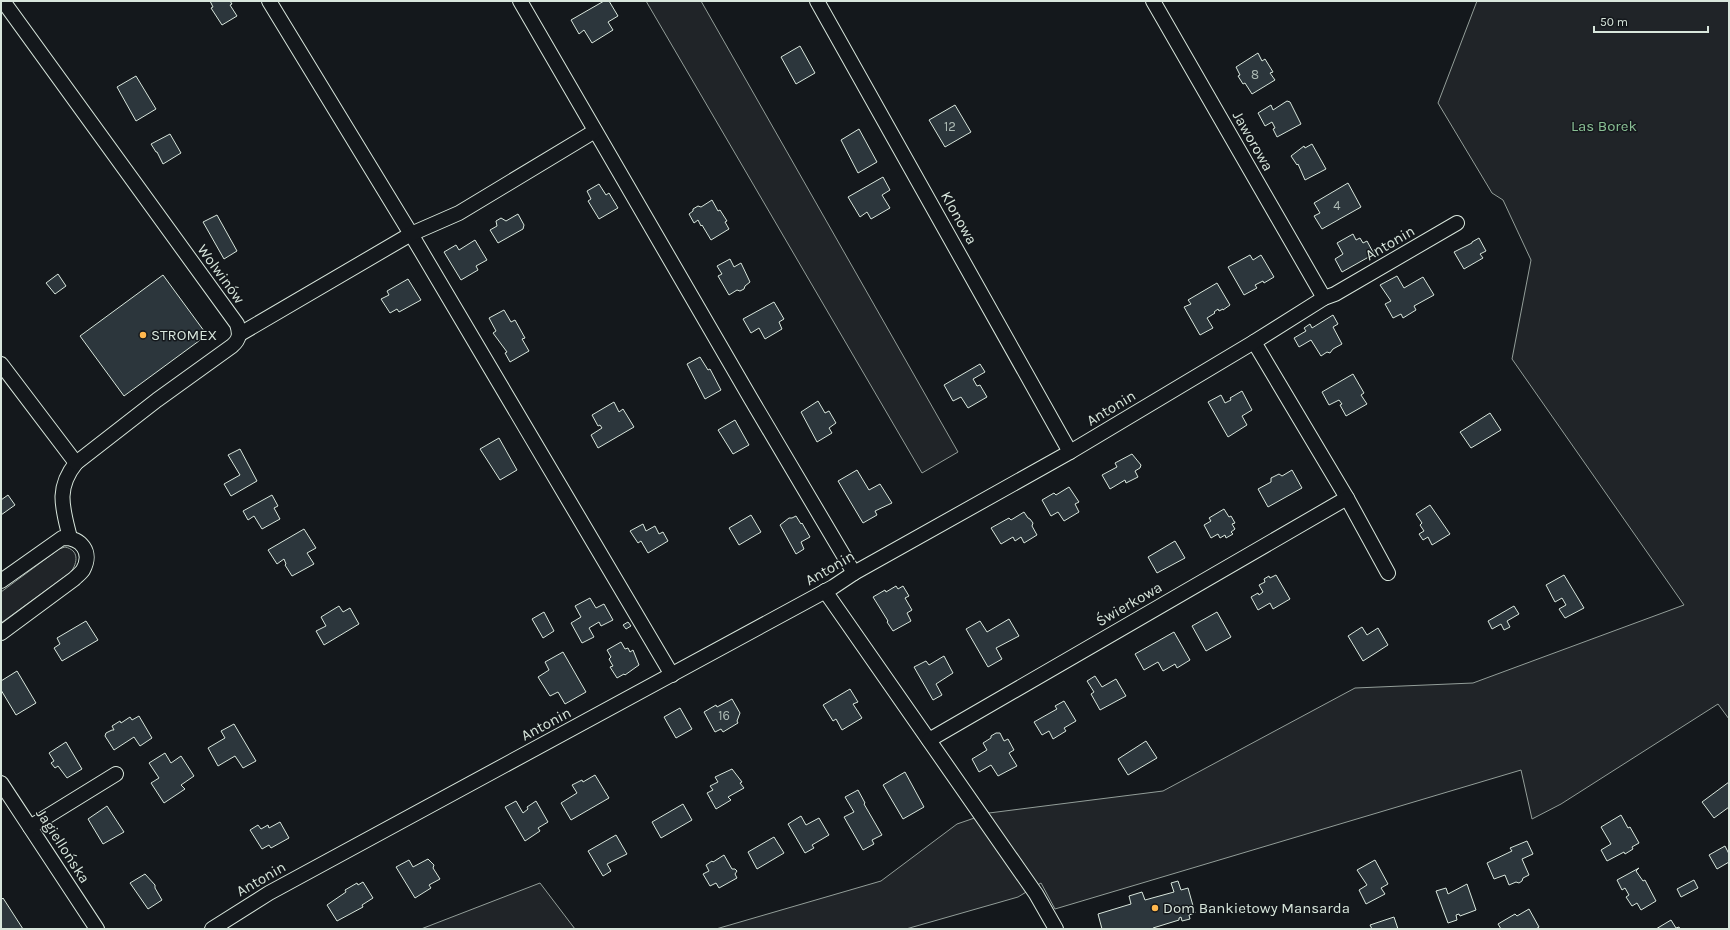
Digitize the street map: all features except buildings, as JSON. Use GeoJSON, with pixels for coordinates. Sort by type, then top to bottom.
{"type":"FeatureCollection","features":[{"type":"Feature","properties":{"kind":"street","name":"Wolwinów"},"geometry":{"type":"LineString","coordinates":[[3,1],[237,324],[240,334]]}},
{"type":"Feature","properties":{"kind":"street"},"geometry":{"type":"LineString","coordinates":[[269,1],[411,234],[672,675]]}},
{"type":"Feature","properties":{"kind":"street"},"geometry":{"type":"LineString","coordinates":[[520,1],[594,131],[854,573]]}},
{"type":"Feature","properties":{"kind":"street","name":"Klonowa"},"geometry":{"type":"LineString","coordinates":[[817,1],[1070,452]]}},
{"type":"Feature","properties":{"kind":"street","name":"Jaworowa"},"geometry":{"type":"LineString","coordinates":[[1153,1],[1324,298]]}},
{"type":"Feature","properties":{"kind":"street"},"geometry":{"type":"LineString","coordinates":[[70,538],[62,504],[64,482],[68,472],[76,463],[157,400],[232,346],[238,341],[240,334],[411,234],[459,213],[594,131]]}},
{"type":"Feature","properties":{"kind":"street","name":"Antonin"},"geometry":{"type":"LineString","coordinates":[[212,929],[269,893],[672,675],[1070,452],[1254,342],[1324,298],[1335,294],[1457,223]]}},
{"type":"Feature","properties":{"kind":"street"},"geometry":{"type":"LineString","coordinates":[[1254,342],[1347,498],[1388,573]]}},
{"type":"Feature","properties":{"kind":"street"},"geometry":{"type":"LineString","coordinates":[[1,364],[76,463]]}},
{"type":"Feature","properties":{"kind":"street","name":"Świerkowa"},"geometry":{"type":"LineString","coordinates":[[929,740],[1347,498]]}},
{"type":"Feature","properties":{"kind":"street"},"geometry":{"type":"LineString","coordinates":[[1,581],[62,538],[77,540],[86,552],[86,561],[83,570],[74,579],[1,633]]}},
{"type":"Feature","properties":{"kind":"street"},"geometry":{"type":"LineString","coordinates":[[825,590],[1036,894],[1056,929]]}},
{"type":"Feature","properties":{"kind":"street"},"geometry":{"type":"LineString","coordinates":[[30,827],[116,774]]}},
{"type":"Feature","properties":{"kind":"street","name":"Jagiellońska"},"geometry":{"type":"LineString","coordinates":[[1,782],[97,929]]}},
{"type":"Feature","properties":{"kind":"green space"},"geometry":{"type":"Polygon","coordinates":[[[646,1],[701,1],[958,452],[922,473],[646,1]]]}},
{"type":"Feature","properties":{"kind":"green space","name":"Las Borek"},"geometry":{"type":"Polygon","coordinates":[[[1477,1],[1729,1],[1729,719],[1718,704],[1561,804],[1532,819],[1521,770],[1055,909],[1041,883],[1018,897],[906,929],[716,929],[881,881],[957,824],[989,813],[1163,791],[1355,688],[1473,683],[1684,605],[1512,359],[1531,260],[1503,200],[1492,193],[1438,103],[1477,1]]]}},
{"type":"Feature","properties":{"kind":"green space"},"geometry":{"type":"Polygon","coordinates":[[[65,547],[73,551],[76,557],[75,564],[71,572],[1,623],[1,592],[59,549],[65,547]]]}},
{"type":"Feature","properties":{"kind":"green space"},"geometry":{"type":"Polygon","coordinates":[[[540,883],[575,929],[421,929],[540,883]]]}},
{"type":"Feature","properties":{"kind":"place","name":"STROMEX"},"geometry":{"type":"Point","coordinates":[143,335]}},
{"type":"Feature","properties":{"kind":"place","name":"Dom Bankietowy Mansarda"},"geometry":{"type":"Point","coordinates":[1155,908]}}]}
